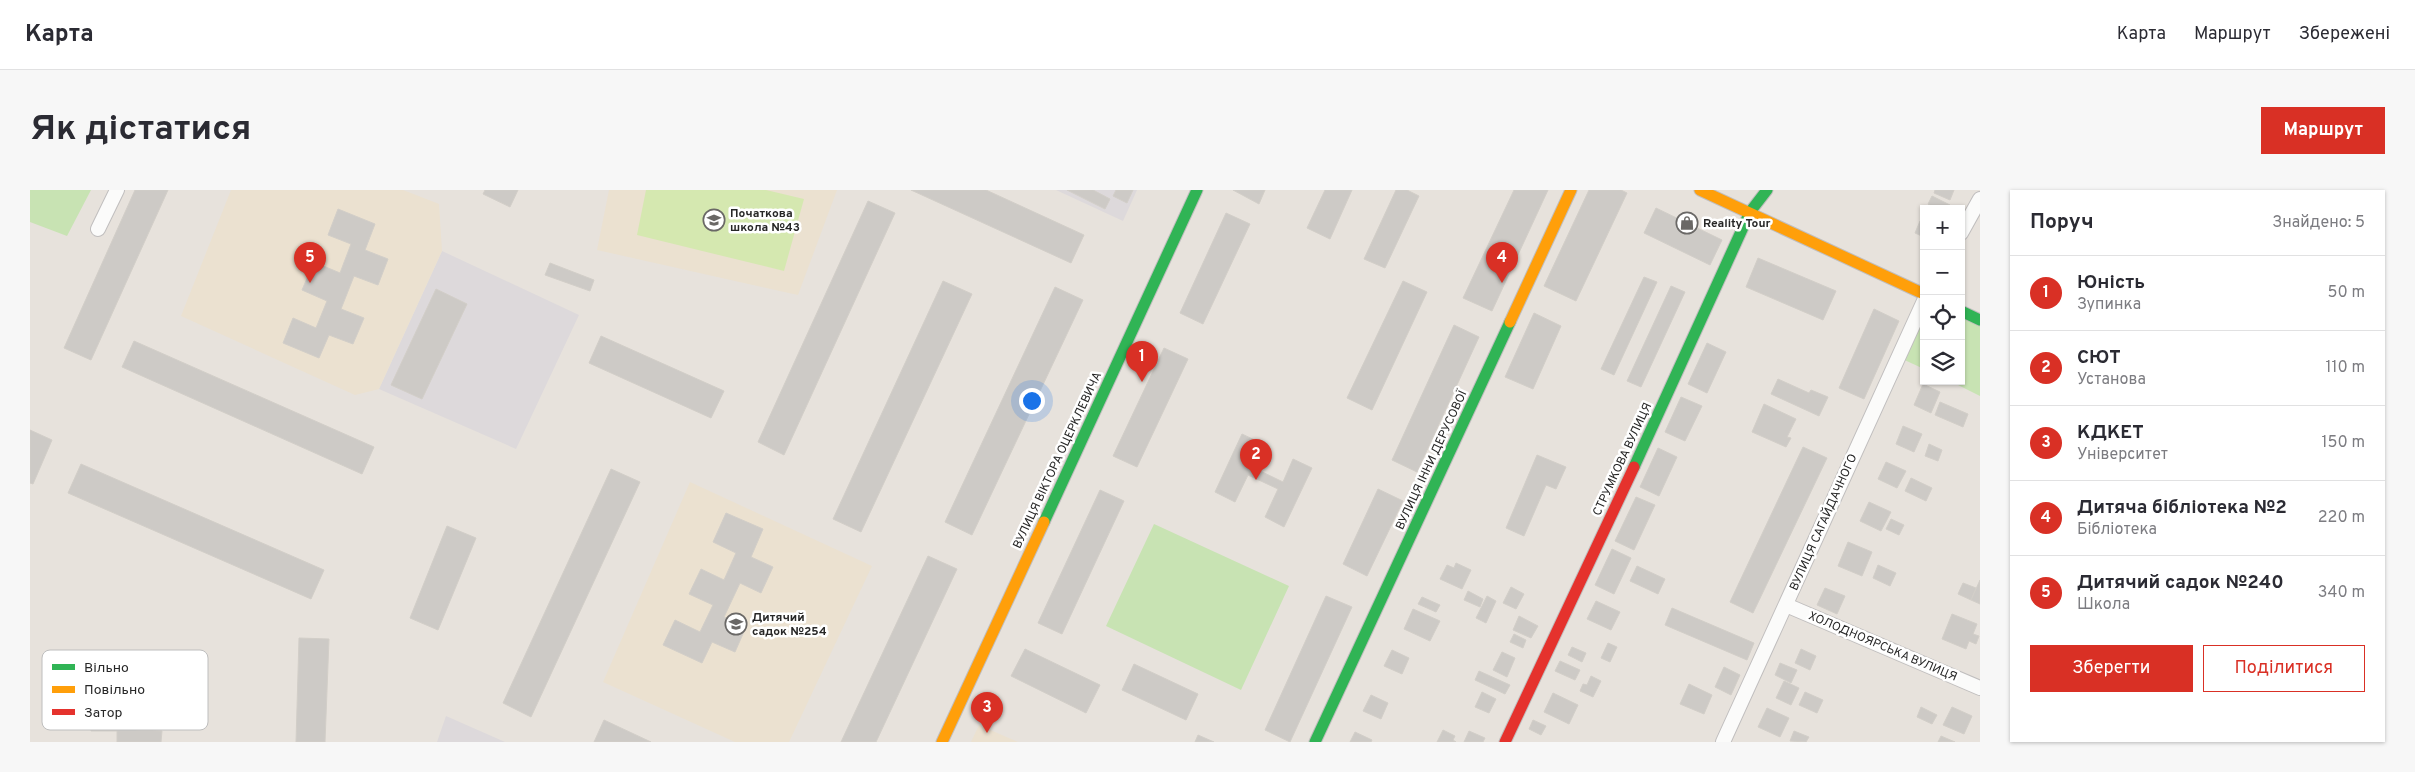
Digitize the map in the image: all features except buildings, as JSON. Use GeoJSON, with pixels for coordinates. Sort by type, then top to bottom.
{"type":"FeatureCollection","features":[{"type":"Feature","properties":{"kind":"street"},"geometry":{"type":"LineString","coordinates":[[98,229],[117,190]]}},
{"type":"Feature","properties":{"kind":"street","name":"ВУЛИЦЯ ВІКТОРА ОЦЕРКЛЕВИЧА"},"geometry":{"type":"LineString","coordinates":[[942,742],[1197,190]]}},
{"type":"Feature","properties":{"kind":"street","name":"ВУЛИЦЯ ІННИ ДЕРУСОВОЇ"},"geometry":{"type":"LineString","coordinates":[[1315,742],[1571,190]]}},
{"type":"Feature","properties":{"kind":"street"},"geometry":{"type":"LineString","coordinates":[[1700,190],[1920,292]]}},
{"type":"Feature","properties":{"kind":"street","name":"СТРУМКОВА ВУЛИЦЯ"},"geometry":{"type":"LineString","coordinates":[[1505,742],[1582,580],[1750,212],[1767,190]]}},
{"type":"Feature","properties":{"kind":"street"},"geometry":{"type":"LineString","coordinates":[[1965,226],[1980,199]]}},
{"type":"Feature","properties":{"kind":"street","name":"ВУЛИЦЯ САГАЙДАЧНОГО"},"geometry":{"type":"LineString","coordinates":[[1723,742],[1920,311]]}},
{"type":"Feature","properties":{"kind":"street"},"geometry":{"type":"LineString","coordinates":[[1965,313],[1980,320]]}},
{"type":"Feature","properties":{"kind":"street","name":"ХОЛОДНОЯРСЬКА ВУЛИЦЯ"},"geometry":{"type":"LineString","coordinates":[[1786,605],[1980,688]]}},
{"type":"Feature","properties":{"kind":"shaded area"},"geometry":{"type":"Polygon","coordinates":[[[231,190],[403,190],[439,204],[442,251],[379,389],[355,395],[181,316],[231,190]]]}},
{"type":"Feature","properties":{"kind":"shaded area","name":"Початкова школа №43"},"geometry":{"type":"Polygon","coordinates":[[[609,190],[837,190],[798,295],[597,250],[609,190]]]}},
{"type":"Feature","properties":{"kind":"shaded area"},"geometry":{"type":"Polygon","coordinates":[[[1056,190],[1137,190],[1123,221],[1056,190]]]}},
{"type":"Feature","properties":{"kind":"shaded area"},"geometry":{"type":"Polygon","coordinates":[[[442,251],[579,315],[516,449],[379,389],[442,251]]]}},
{"type":"Feature","properties":{"kind":"shaded area","name":"Дитячий садок №254"},"geometry":{"type":"Polygon","coordinates":[[[690,482],[872,566],[789,742],[735,742],[603,682],[690,482]]]}},
{"type":"Feature","properties":{"kind":"shaded area"},"geometry":{"type":"Polygon","coordinates":[[[446,716],[505,742],[437,742],[446,716]]]}},
{"type":"Feature","properties":{"kind":"shaded area"},"geometry":{"type":"Polygon","coordinates":[[[979,725],[1018,742],[971,742],[979,725]]]}},
{"type":"Feature","properties":{"kind":"green space"},"geometry":{"type":"Polygon","coordinates":[[[30,190],[91,190],[67,236],[30,222],[30,190]]]}},
{"type":"Feature","properties":{"kind":"green space"},"geometry":{"type":"Polygon","coordinates":[[[646,190],[766,190],[804,199],[784,271],[637,235],[646,190]]]}},
{"type":"Feature","properties":{"kind":"green space"},"geometry":{"type":"Polygon","coordinates":[[[1920,310],[1920,367],[1898,357],[1920,310]]]}},
{"type":"Feature","properties":{"kind":"green space"},"geometry":{"type":"Polygon","coordinates":[[[1965,313],[1980,320],[1980,396],[1958,385],[1965,385],[1965,313]]]}},
{"type":"Feature","properties":{"kind":"green space"},"geometry":{"type":"Polygon","coordinates":[[[1154,524],[1289,586],[1241,690],[1106,626],[1154,524]]]}},
{"type":"Feature","properties":{"kind":"traffic: fast"},"geometry":{"type":"LineString","coordinates":[[1044,522],[1197,190]]}},
{"type":"Feature","properties":{"kind":"traffic: fast"},"geometry":{"type":"LineString","coordinates":[[1634,467],[1750,212],[1767,190]]}},
{"type":"Feature","properties":{"kind":"traffic: fast"},"geometry":{"type":"LineString","coordinates":[[1965,313],[1980,320]]}},
{"type":"Feature","properties":{"kind":"traffic: fast"},"geometry":{"type":"LineString","coordinates":[[1315,742],[1510,322]]}},
{"type":"Feature","properties":{"kind":"traffic: slow"},"geometry":{"type":"LineString","coordinates":[[1510,322],[1571,190]]}},
{"type":"Feature","properties":{"kind":"traffic: slow"},"geometry":{"type":"LineString","coordinates":[[1700,190],[1920,292]]}},
{"type":"Feature","properties":{"kind":"traffic: slow"},"geometry":{"type":"LineString","coordinates":[[942,742],[1044,522]]}},
{"type":"Feature","properties":{"kind":"traffic: jam"},"geometry":{"type":"LineString","coordinates":[[1505,742],[1634,467]]}},
{"type":"Feature","properties":{"kind":"place","name":"Початкова школа №43"},"geometry":{"type":"Point","coordinates":[714,220]}},
{"type":"Feature","properties":{"kind":"place","name":"Reality Tour"},"geometry":{"type":"Point","coordinates":[1687,223]}},
{"type":"Feature","properties":{"kind":"place","name":"Дитячий садок №240"},"geometry":{"type":"Point","coordinates":[310,283]}},
{"type":"Feature","properties":{"kind":"place","name":"Дитяча бібліотека №2"},"geometry":{"type":"Point","coordinates":[1502,283]}},
{"type":"Feature","properties":{"kind":"place","name":"Юність"},"geometry":{"type":"Point","coordinates":[1142,382]}},
{"type":"Feature","properties":{"kind":"place","name":"СЮТ"},"geometry":{"type":"Point","coordinates":[1256,480]}},
{"type":"Feature","properties":{"kind":"place","name":"Дитячий садок №254"},"geometry":{"type":"Point","coordinates":[736,624]}},
{"type":"Feature","properties":{"kind":"place","name":"КДКЕТ"},"geometry":{"type":"Point","coordinates":[987,733]}}]}
